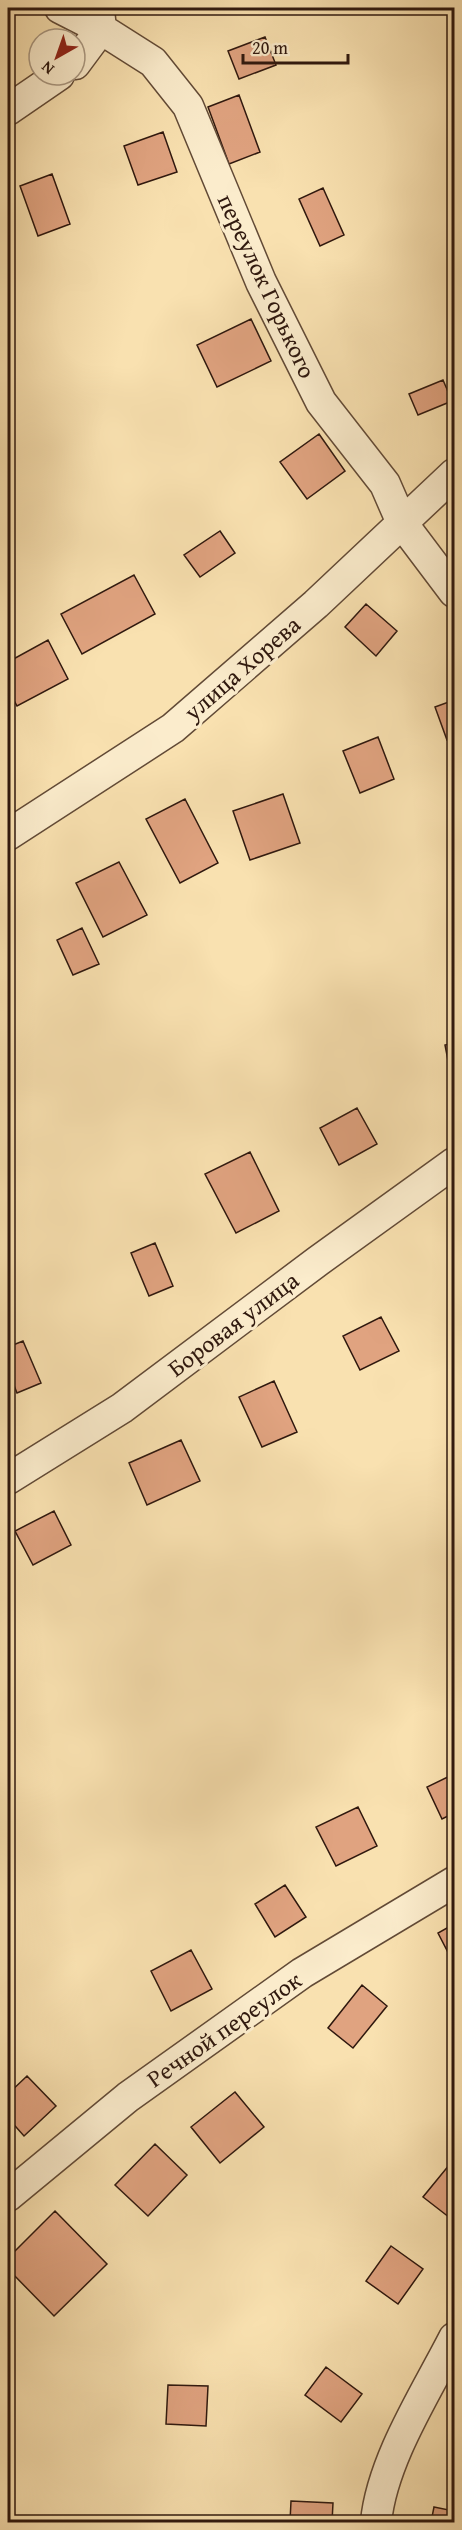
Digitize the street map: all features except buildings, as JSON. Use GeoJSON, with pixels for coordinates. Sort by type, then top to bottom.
{"type":"FeatureCollection","features":[{"type":"Feature","properties":{"kind":"street","name":"переулок Горького"},"geometry":{"type":"LineString","coordinates":[[60,8],[100,18],[153,62],[188,106],[261,282],[321,402],[385,484],[402,523],[454,592]]}},
{"type":"Feature","properties":{"kind":"street"},"geometry":{"type":"LineString","coordinates":[[87,42],[100,18]]}},
{"type":"Feature","properties":{"kind":"street"},"geometry":{"type":"LineString","coordinates":[[8,110],[42,87]]}},
{"type":"Feature","properties":{"kind":"street","name":"улица Хорева"},"geometry":{"type":"LineString","coordinates":[[8,835],[173,728],[316,604],[454,474]]}},
{"type":"Feature","properties":{"kind":"street","name":"Боровая улица"},"geometry":{"type":"LineString","coordinates":[[8,1479],[122,1408],[318,1261],[454,1163]]}},
{"type":"Feature","properties":{"kind":"street","name":"Речной переулок"},"geometry":{"type":"LineString","coordinates":[[8,2196],[128,2097],[302,1973],[454,1882]]}},
{"type":"Feature","properties":{"kind":"street"},"geometry":{"type":"LineString","coordinates":[[376,2523],[390,2466],[454,2338]]}}]}
